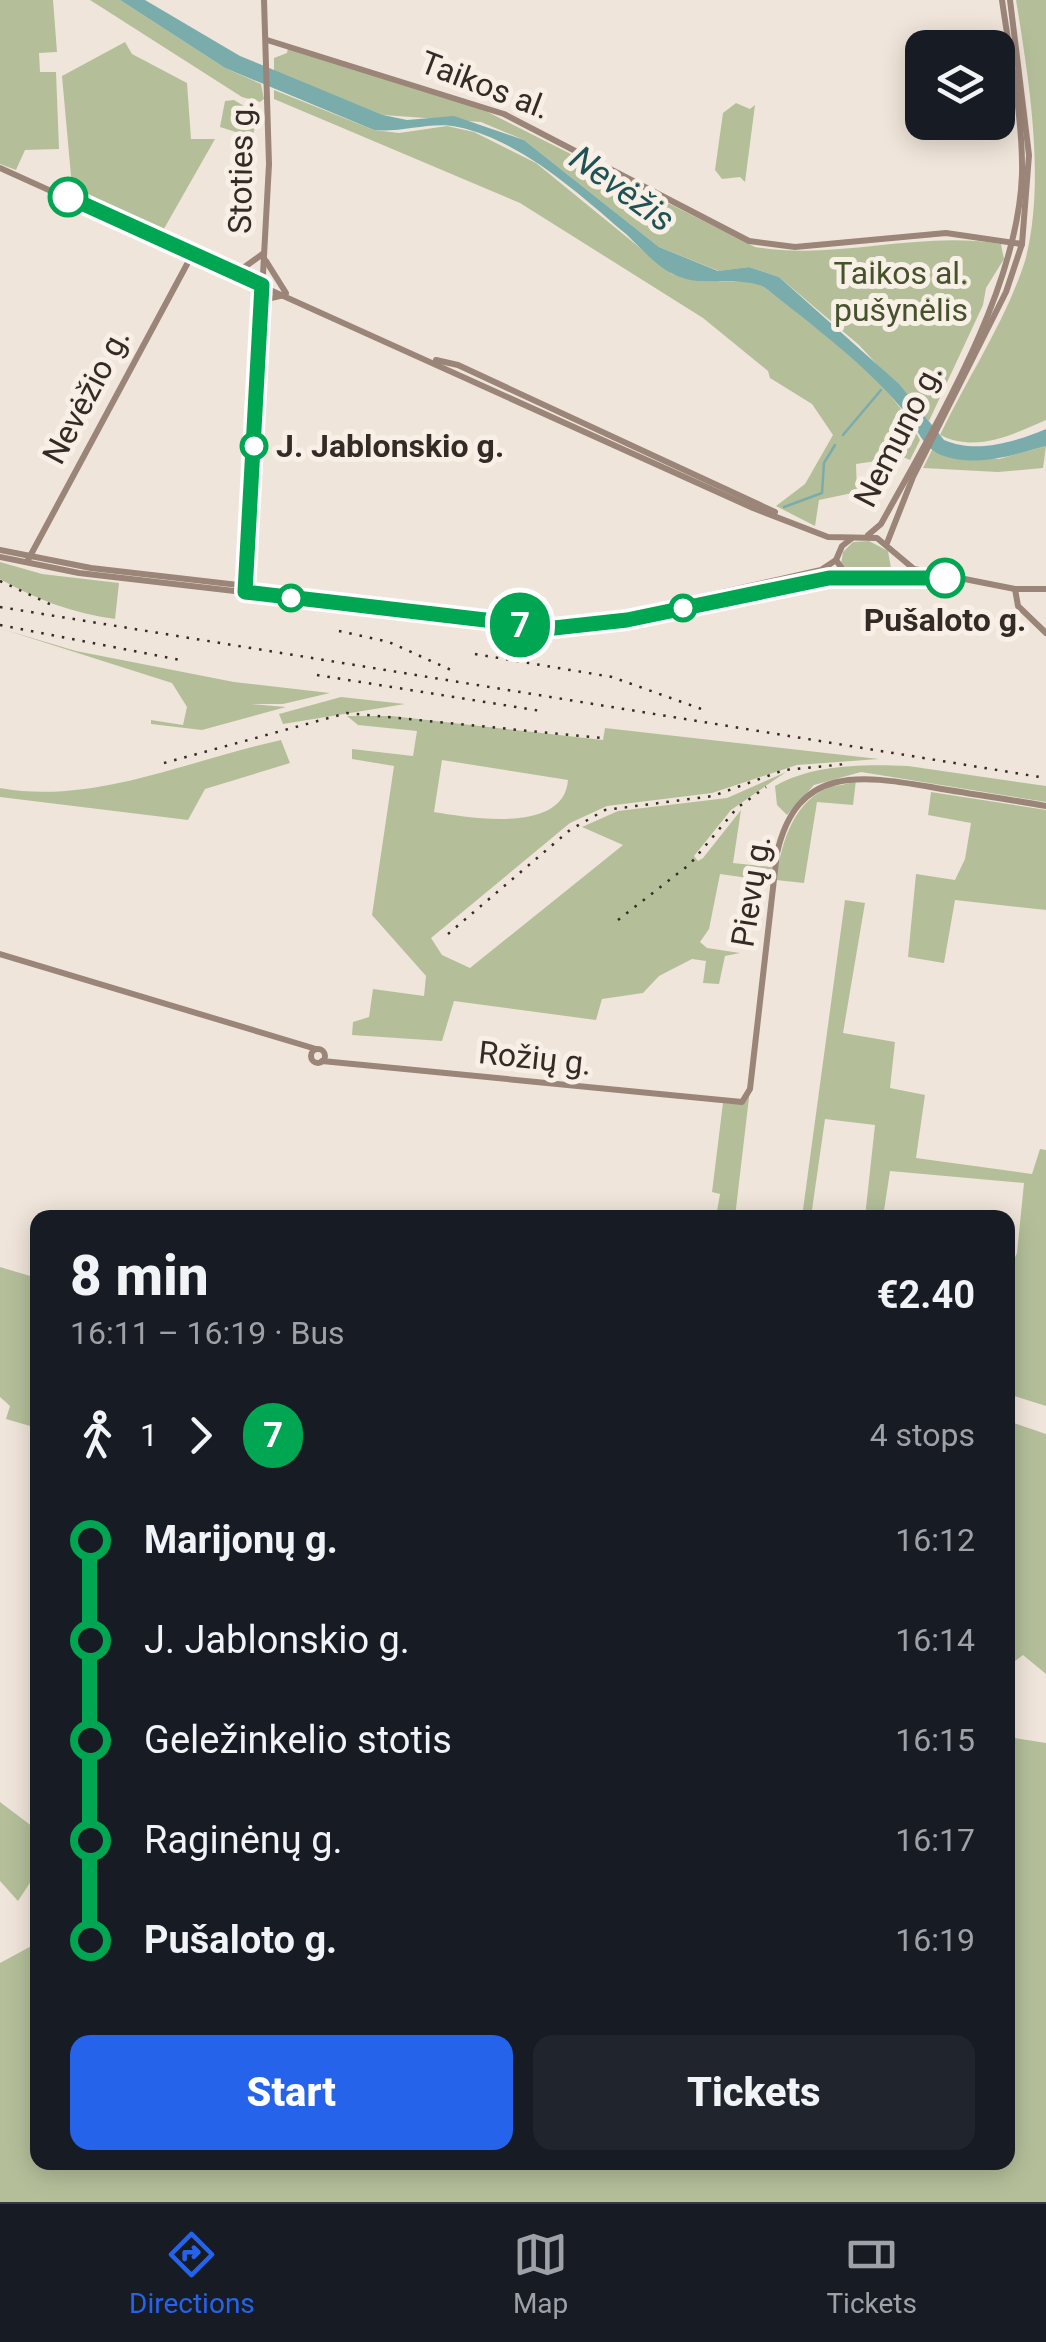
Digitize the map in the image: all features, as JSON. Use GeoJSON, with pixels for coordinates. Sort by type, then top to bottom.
{"type":"FeatureCollection","features":[{"type":"Feature","properties":{"kind":"main road","name":"Stoties g."},"geometry":{"type":"LineString","coordinates":[[245,589],[265,255],[268,40],[264,0]]}},
{"type":"Feature","properties":{"kind":"main road","name":"Nemuno g."},"geometry":{"type":"LineString","coordinates":[[1002,0],[1021,144],[1018,243]]}},
{"type":"Feature","properties":{"kind":"main road","name":"Nemuno g."},"geometry":{"type":"LineString","coordinates":[[888,544],[890,527],[911,475],[1018,243],[1030,177],[1010,0]]}},
{"type":"Feature","properties":{"kind":"main road","name":"Taikos al."},"geometry":{"type":"LineString","coordinates":[[268,40],[504,114],[749,242],[795,247],[946,234],[1018,243]]}},
{"type":"Feature","properties":{"kind":"main road"},"geometry":{"type":"LineString","coordinates":[[0,168],[428,360],[458,365],[828,537],[864,536],[888,544],[897,559],[914,569],[1015,589],[1046,589]]}},
{"type":"Feature","properties":{"kind":"main road","name":"Nevėžio g."},"geometry":{"type":"LineString","coordinates":[[28,560],[193,253]]}},
{"type":"Feature","properties":{"kind":"main road"},"geometry":{"type":"LineString","coordinates":[[233,271],[250,268],[265,255],[289,296]]}},
{"type":"Feature","properties":{"kind":"main road"},"geometry":{"type":"LineString","coordinates":[[261,309],[270,298],[289,296]]}},
{"type":"Feature","properties":{"kind":"main road","name":"Nemuno g."},"geometry":{"type":"LineString","coordinates":[[864,536],[878,529],[911,475]]}},
{"type":"Feature","properties":{"kind":"main road"},"geometry":{"type":"LineString","coordinates":[[828,537],[839,550]]}},
{"type":"Feature","properties":{"kind":"main road"},"geometry":{"type":"LineString","coordinates":[[712,598],[821,570],[836,560],[839,550],[852,538]]}},
{"type":"Feature","properties":{"kind":"main road"},"geometry":{"type":"LineString","coordinates":[[0,553],[245,589],[530,620],[580,620],[848,577],[952,578]]}},
{"type":"Feature","properties":{"kind":"main road"},"geometry":{"type":"LineString","coordinates":[[882,576],[892,571],[897,559]]}},
{"type":"Feature","properties":{"kind":"main road"},"geometry":{"type":"LineString","coordinates":[[836,560],[848,577]]}},
{"type":"Feature","properties":{"kind":"main road"},"geometry":{"type":"LineString","coordinates":[[1015,589],[1018,606],[1046,633]]}},
{"type":"Feature","properties":{"kind":"main road","name":"Pievų g."},"geometry":{"type":"LineString","coordinates":[[722,1102],[742,1102],[750,1089],[776,853],[789,820],[811,794],[832,782],[862,776],[1046,806]]}},
{"type":"Feature","properties":{"kind":"main road","name":"Rožių g."},"geometry":{"type":"LineString","coordinates":[[0,954],[297,1042],[342,1062]]}},
{"type":"Feature","properties":{"kind":"main road"},"geometry":{"type":"LineString","coordinates":[[297,1042],[311,1058],[320,1051],[322,1062]]}},
{"type":"Feature","properties":{"kind":"main road","name":"Rožių g."},"geometry":{"type":"LineString","coordinates":[[311,1058],[722,1102]]}},
{"type":"Feature","properties":{"kind":"green space"},"geometry":{"type":"Polygon","coordinates":[[[0,0],[53,0],[57,52],[39,53],[40,72],[56,72],[59,149],[25,150],[16,170],[0,164],[0,0]]]}},
{"type":"Feature","properties":{"kind":"green space"},"geometry":{"type":"Polygon","coordinates":[[[90,0],[120,0],[225,68],[261,84],[264,99],[260,102],[242,97],[90,0]]]}},
{"type":"Feature","properties":{"kind":"green space"},"geometry":{"type":"Polygon","coordinates":[[[1016,0],[1046,0],[1046,420],[994,440],[967,442],[940,435],[1008,305],[1025,261],[1031,230],[1033,131],[1016,0]]]}},
{"type":"Feature","properties":{"kind":"green space"},"geometry":{"type":"Polygon","coordinates":[[[125,42],[132,54],[187,83],[191,139],[215,139],[161,234],[85,200],[72,187],[62,76],[125,42]]]}},
{"type":"Feature","properties":{"kind":"green space","name":"Taikos al. pušynėlis"},"geometry":{"type":"Polygon","coordinates":[[[288,48],[478,107],[755,247],[816,250],[970,241],[1001,244],[1004,259],[986,288],[983,305],[929,421],[859,345],[779,277],[749,267],[719,271],[659,247],[524,140],[481,122],[383,115],[274,71],[274,58],[287,53],[288,48]]]}},
{"type":"Feature","properties":{"kind":"green space"},"geometry":{"type":"Polygon","coordinates":[[[274,90],[374,130],[399,133],[447,126],[474,132],[536,163],[672,274],[712,282],[753,282],[764,287],[851,356],[890,395],[920,440],[910,460],[903,457],[856,464],[857,492],[819,500],[815,526],[776,506],[805,484],[833,435],[812,404],[770,378],[768,371],[703,318],[520,203],[274,99],[274,90]]]}},
{"type":"Feature","properties":{"kind":"green space"},"geometry":{"type":"Polygon","coordinates":[[[234,100],[259,115],[252,137],[220,127],[225,101],[234,100]]]}},
{"type":"Feature","properties":{"kind":"green space"},"geometry":{"type":"Polygon","coordinates":[[[736,103],[750,109],[755,105],[745,182],[740,177],[722,179],[715,170],[723,113],[736,103]]]}},
{"type":"Feature","properties":{"kind":"green space"},"geometry":{"type":"Polygon","coordinates":[[[1046,446],[1043,468],[998,472],[923,468],[932,450],[999,459],[1046,446]]]}},
{"type":"Feature","properties":{"kind":"green space"},"geometry":{"type":"Polygon","coordinates":[[[869,541],[888,551],[891,568],[883,573],[846,571],[841,564],[843,552],[853,542],[869,541]]]}},
{"type":"Feature","properties":{"kind":"green space"},"geometry":{"type":"Polygon","coordinates":[[[0,562],[42,574],[119,583],[115,619],[70,609],[14,587],[0,579],[0,562]]]}},
{"type":"Feature","properties":{"kind":"green space"},"geometry":{"type":"Polygon","coordinates":[[[2,629],[76,651],[234,682],[330,693],[283,704],[251,704],[286,707],[202,730],[151,724],[151,720],[183,725],[187,707],[172,683],[2,629]]]}},
{"type":"Feature","properties":{"kind":"green space"},"geometry":{"type":"Polygon","coordinates":[[[341,697],[405,704],[283,724],[279,714],[341,697]]]}},
{"type":"Feature","properties":{"kind":"green space"},"geometry":{"type":"Polygon","coordinates":[[[347,716],[392,716],[603,740],[605,728],[879,759],[797,765],[712,793],[607,806],[570,823],[431,938],[442,955],[470,968],[623,845],[582,827],[618,811],[727,798],[786,772],[731,810],[694,856],[698,861],[703,858],[741,810],[733,863],[772,867],[770,881],[720,874],[709,929],[700,942],[707,948],[740,953],[725,956],[719,984],[703,983],[706,961],[692,959],[659,976],[643,993],[602,999],[596,1020],[454,1001],[442,1041],[352,1035],[353,1022],[369,1017],[373,989],[424,996],[426,976],[372,915],[394,766],[352,759],[352,749],[413,756],[417,731],[358,725],[347,716]],[[442,760],[434,812],[492,819],[534,815],[551,809],[563,797],[568,780],[442,760]]]}},
{"type":"Feature","properties":{"kind":"green space"},"geometry":{"type":"Polygon","coordinates":[[[281,740],[290,763],[205,789],[188,820],[0,797],[0,788],[35,792],[105,786],[281,740]]]}},
{"type":"Feature","properties":{"kind":"green space"},"geometry":{"type":"Polygon","coordinates":[[[857,766],[908,766],[1046,786],[1046,802],[861,772],[814,785],[787,815],[777,805],[775,786],[806,773],[857,766]]]}},
{"type":"Feature","properties":{"kind":"green space"},"geometry":{"type":"Polygon","coordinates":[[[856,780],[853,805],[817,802],[804,883],[776,880],[785,841],[804,806],[825,789],[856,780]]]}},
{"type":"Feature","properties":{"kind":"green space"},"geometry":{"type":"Polygon","coordinates":[[[931,792],[1046,810],[1046,910],[955,900],[944,963],[908,957],[916,874],[955,880],[965,859],[971,823],[928,815],[931,792]]]}},
{"type":"Feature","properties":{"kind":"green space"},"geometry":{"type":"Polygon","coordinates":[[[845,900],[865,903],[843,1033],[895,1042],[890,1088],[925,1095],[916,1158],[1032,1174],[1040,1149],[1046,1150],[1046,1406],[1015,1396],[1015,1257],[1024,1183],[890,1171],[884,1210],[866,1210],[875,1125],[825,1119],[812,1210],[803,1210],[845,900]]]}},
{"type":"Feature","properties":{"kind":"green space"},"geometry":{"type":"Polygon","coordinates":[[[750,1089],[736,1210],[717,1210],[720,1194],[712,1192],[723,1103],[737,1104],[750,1089]]]}},
{"type":"Feature","properties":{"kind":"green space"},"geometry":{"type":"Polygon","coordinates":[[[0,1267],[30,1276],[30,1426],[6,1419],[10,1406],[0,1397],[0,1267]]]}},
{"type":"Feature","properties":{"kind":"green space"},"geometry":{"type":"Polygon","coordinates":[[[1015,1423],[1046,1434],[1046,1674],[1023,1655],[1015,1661],[1015,1423]]]}},
{"type":"Feature","properties":{"kind":"green space"},"geometry":{"type":"Polygon","coordinates":[[[1015,1738],[1046,1743],[1046,2202],[0,2202],[0,1963],[30,1947],[30,2170],[1015,2170],[1015,1738]]]}},
{"type":"Feature","properties":{"kind":"green space"},"geometry":{"type":"Polygon","coordinates":[[[0,1802],[30,1825],[30,1883],[18,1901],[0,1881],[0,1802]]]}},
{"type":"Feature","properties":{"kind":"water"},"geometry":{"type":"Polygon","coordinates":[[[120,0],[145,0],[240,56],[383,115],[407,120],[454,116],[524,140],[659,247],[718,271],[749,267],[779,277],[899,384],[944,440],[982,446],[1009,442],[1046,429],[1046,446],[980,460],[941,455],[925,442],[875,380],[764,287],[742,282],[696,281],[673,274],[569,186],[504,144],[458,127],[374,130],[225,68],[120,0]]]}},
{"type":"Feature","properties":{"kind":"waterway"},"geometry":{"type":"LineString","coordinates":[[843,435],[881,390]]}},
{"type":"Feature","properties":{"kind":"waterway"},"geometry":{"type":"LineString","coordinates":[[784,507],[822,493],[824,463],[835,445]]}},
{"type":"Feature","properties":{"kind":"railway"},"geometry":{"type":"LineString","coordinates":[[0,581],[54,606]]}},
{"type":"Feature","properties":{"kind":"railway"},"geometry":{"type":"LineString","coordinates":[[0,607],[1046,778]]}},
{"type":"Feature","properties":{"kind":"railway"},"geometry":{"type":"LineString","coordinates":[[0,625],[185,661]]}},
{"type":"Feature","properties":{"kind":"railway"},"geometry":{"type":"LineString","coordinates":[[339,631],[389,642],[451,670]]}},
{"type":"Feature","properties":{"kind":"railway"},"geometry":{"type":"LineString","coordinates":[[475,654],[612,677],[707,711]]}},
{"type":"Feature","properties":{"kind":"railway"},"geometry":{"type":"LineString","coordinates":[[317,675],[541,711]]}},
{"type":"Feature","properties":{"kind":"railway"},"geometry":{"type":"LineString","coordinates":[[164,763],[347,713],[601,738]]}},
{"type":"Feature","properties":{"kind":"railway"},"geometry":{"type":"LineString","coordinates":[[448,934],[570,830],[605,810],[713,796],[784,770],[846,764]]}},
{"type":"Feature","properties":{"kind":"railway"},"geometry":{"type":"LineString","coordinates":[[618,920],[690,864],[737,808],[766,787]]}},
{"type":"Feature","properties":{"kind":"bus line","name":"7"},"geometry":{"type":"LineString","coordinates":[[68,197],[262,285],[245,592],[554,628],[602,625],[829,578],[945,578]]}},
{"type":"Feature","properties":{"kind":"place","name":"J. Jablonskio g."},"geometry":{"type":"Point","coordinates":[254,446]}},
{"type":"Feature","properties":{"kind":"place","name":"Pušaloto g."},"geometry":{"type":"Point","coordinates":[945,578]}},
{"type":"Feature","properties":{"kind":"water label","name":"Nevėžis"},"geometry":{"type":"Point","coordinates":[622,189]}}]}
